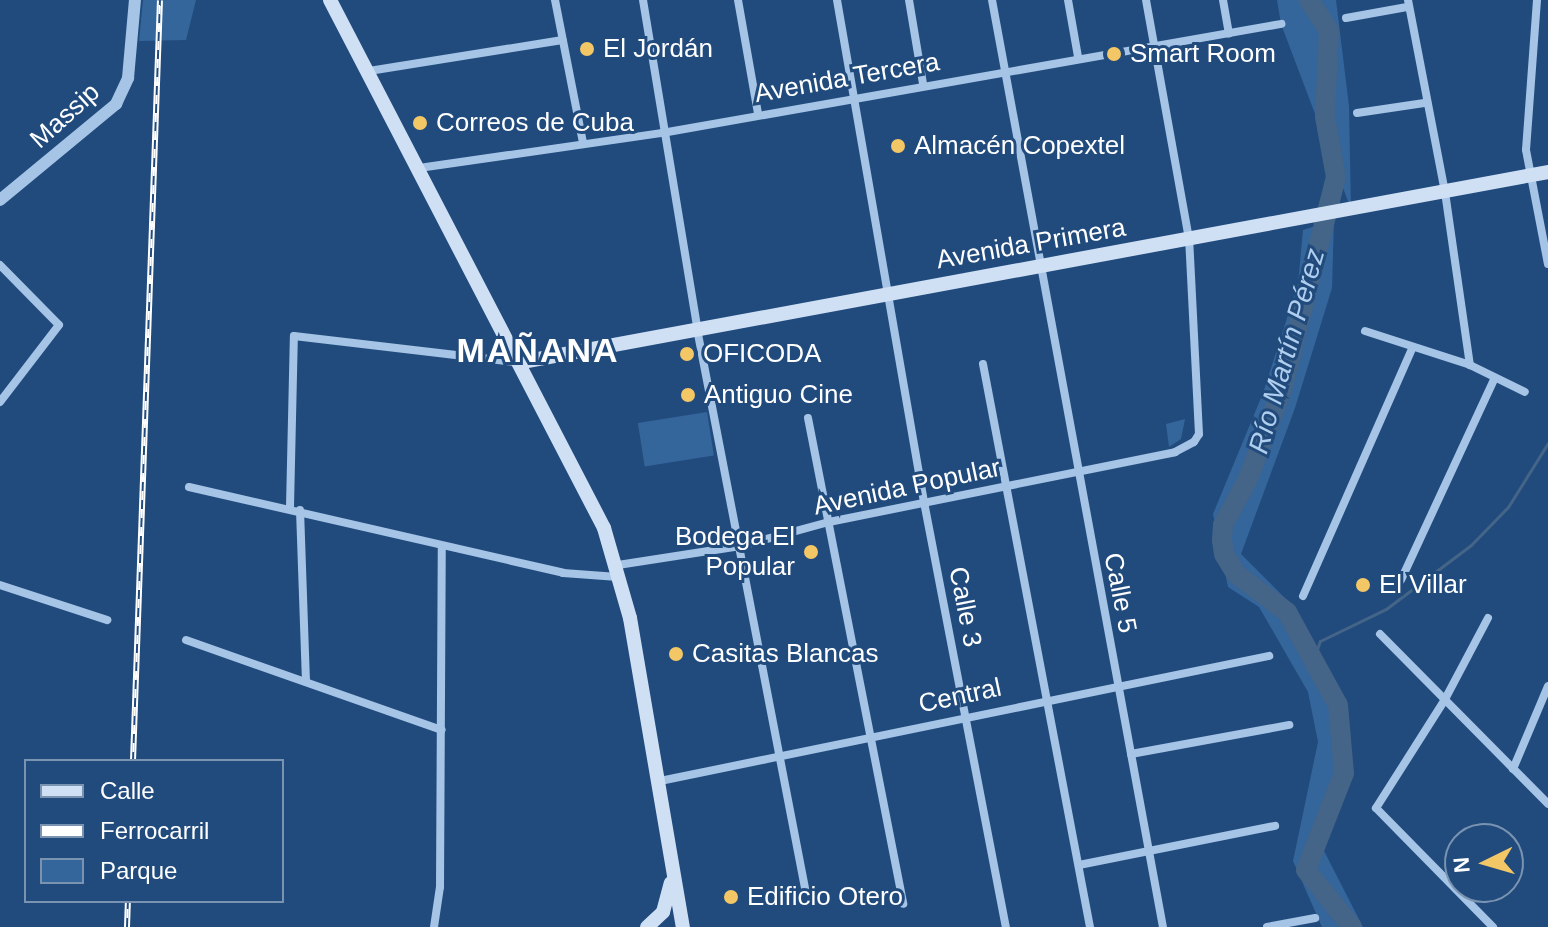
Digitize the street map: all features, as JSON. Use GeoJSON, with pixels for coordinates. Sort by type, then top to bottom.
{"type":"FeatureCollection","features":[{"type":"Feature","properties":{"kind":"main road"},"geometry":{"type":"LineString","coordinates":[[330,0],[522,362],[619,571],[660,781],[683,927]]}},
{"type":"Feature","properties":{"kind":"main road","name":"Avenida Primera"},"geometry":{"type":"LineString","coordinates":[[522,362],[698,334],[887,294],[1548,172]]}},
{"type":"Feature","properties":{"kind":"main road"},"geometry":{"type":"LineString","coordinates":[[647,927],[666,905],[674,863]]}},
{"type":"Feature","properties":{"kind":"street","name":"Massip"},"geometry":{"type":"LineString","coordinates":[[0,200],[116,104],[128,78],[135,0]]}},
{"type":"Feature","properties":{"kind":"street"},"geometry":{"type":"LineString","coordinates":[[555,0],[583,143]]}},
{"type":"Feature","properties":{"kind":"street"},"geometry":{"type":"LineString","coordinates":[[643,0],[662,133],[698,334],[805,888]]}},
{"type":"Feature","properties":{"kind":"street"},"geometry":{"type":"LineString","coordinates":[[738,0],[758,114]]}},
{"type":"Feature","properties":{"kind":"street","name":"Calle 3"},"geometry":{"type":"LineString","coordinates":[[837,0],[924,502],[1006,927]]}},
{"type":"Feature","properties":{"kind":"street"},"geometry":{"type":"LineString","coordinates":[[909,0],[923,84]]}},
{"type":"Feature","properties":{"kind":"street","name":"Calle 5"},"geometry":{"type":"LineString","coordinates":[[992,0],[1038,267],[1163,927]]}},
{"type":"Feature","properties":{"kind":"street"},"geometry":{"type":"LineString","coordinates":[[1068,0],[1078,57]]}},
{"type":"Feature","properties":{"kind":"street"},"geometry":{"type":"LineString","coordinates":[[1146,0],[1189,239]]}},
{"type":"Feature","properties":{"kind":"street"},"geometry":{"type":"LineString","coordinates":[[1223,0],[1229,33]]}},
{"type":"Feature","properties":{"kind":"street"},"geometry":{"type":"LineString","coordinates":[[1537,0],[1525,121],[1548,264]]}},
{"type":"Feature","properties":{"kind":"street"},"geometry":{"type":"LineString","coordinates":[[1346,18],[1408,4],[1424,103],[1445,192],[1470,365]]}},
{"type":"Feature","properties":{"kind":"street","name":"Avenida Tercera"},"geometry":{"type":"LineString","coordinates":[[419,168],[662,133],[1002,69],[1281,24]]}},
{"type":"Feature","properties":{"kind":"street"},"geometry":{"type":"LineString","coordinates":[[369,71],[563,40]]}},
{"type":"Feature","properties":{"kind":"street"},"geometry":{"type":"LineString","coordinates":[[1357,113],[1424,103]]}},
{"type":"Feature","properties":{"kind":"street","name":"Avenida Popular"},"geometry":{"type":"LineString","coordinates":[[189,487],[290,507],[563,573],[619,571],[741,546],[829,522],[1175,452],[1199,434],[1189,239]]}},
{"type":"Feature","properties":{"kind":"street"},"geometry":{"type":"LineString","coordinates":[[0,265],[59,325],[0,402]]}},
{"type":"Feature","properties":{"kind":"street"},"geometry":{"type":"LineString","coordinates":[[1365,331],[1470,365],[1494,380],[1525,392]]}},
{"type":"Feature","properties":{"kind":"street"},"geometry":{"type":"LineString","coordinates":[[290,507],[294,336],[522,362]]}},
{"type":"Feature","properties":{"kind":"street"},"geometry":{"type":"LineString","coordinates":[[1303,596],[1413,347]]}},
{"type":"Feature","properties":{"kind":"street"},"geometry":{"type":"LineString","coordinates":[[983,364],[1090,927]]}},
{"type":"Feature","properties":{"kind":"street"},"geometry":{"type":"LineString","coordinates":[[1401,580],[1494,380]]}},
{"type":"Feature","properties":{"kind":"street"},"geometry":{"type":"LineString","coordinates":[[808,418],[903,904]]}},
{"type":"Feature","properties":{"kind":"street"},"geometry":{"type":"LineString","coordinates":[[300,510],[306,680]]}},
{"type":"Feature","properties":{"kind":"street"},"geometry":{"type":"LineString","coordinates":[[434,927],[440,887],[442,546]]}},
{"type":"Feature","properties":{"kind":"street"},"geometry":{"type":"LineString","coordinates":[[0,585],[107,620]]}},
{"type":"Feature","properties":{"kind":"street"},"geometry":{"type":"LineString","coordinates":[[1488,618],[1444,701],[1376,808],[1493,927]]}},
{"type":"Feature","properties":{"kind":"street"},"geometry":{"type":"LineString","coordinates":[[1380,634],[1548,804]]}},
{"type":"Feature","properties":{"kind":"street"},"geometry":{"type":"LineString","coordinates":[[186,640],[442,730]]}},
{"type":"Feature","properties":{"kind":"street","name":"Central"},"geometry":{"type":"LineString","coordinates":[[660,781],[782,758],[871,735],[1047,698],[1269,656]]}},
{"type":"Feature","properties":{"kind":"street"},"geometry":{"type":"LineString","coordinates":[[1513,769],[1548,686]]}},
{"type":"Feature","properties":{"kind":"street"},"geometry":{"type":"LineString","coordinates":[[1131,754],[1289,725]]}},
{"type":"Feature","properties":{"kind":"street"},"geometry":{"type":"LineString","coordinates":[[1079,865],[1275,826]]}},
{"type":"Feature","properties":{"kind":"street"},"geometry":{"type":"LineString","coordinates":[[1267,927],[1303,924],[1315,918]]}},
{"type":"Feature","properties":{"kind":"green space"},"geometry":{"type":"Polygon","coordinates":[[[143,0],[196,0],[186,40],[139,41],[143,0]]]}},
{"type":"Feature","properties":{"kind":"green space"},"geometry":{"type":"Polygon","coordinates":[[[1277,0],[1336,0],[1349,106],[1351,209],[1281,24],[1277,0]]]}},
{"type":"Feature","properties":{"kind":"green space"},"geometry":{"type":"Polygon","coordinates":[[[1334,220],[1332,288],[1295,408],[1241,554],[1296,609],[1333,678],[1345,790],[1322,847],[1363,927],[1322,927],[1293,861],[1318,742],[1308,692],[1259,607],[1228,587],[1213,514],[1263,393],[1298,284],[1303,230],[1334,220]]]}},
{"type":"Feature","properties":{"kind":"green space"},"geometry":{"type":"Polygon","coordinates":[[[707,412],[714,455],[645,466],[638,423],[707,412]]]}},
{"type":"Feature","properties":{"kind":"green space"},"geometry":{"type":"Polygon","coordinates":[[[1185,419],[1181,439],[1169,447],[1166,424],[1185,419]]]}},
{"type":"Feature","properties":{"kind":"waterway","name":"Río Martín Pérez"},"geometry":{"type":"LineString","coordinates":[[1309,0],[1329,31],[1325,117],[1336,177],[1282,389],[1248,479],[1223,525],[1222,540],[1224,554],[1236,574],[1287,612],[1338,705],[1344,773],[1306,870],[1352,927]]}},
{"type":"Feature","properties":{"kind":"waterway"},"geometry":{"type":"LineString","coordinates":[[1314,658],[1320,641],[1386,609],[1471,545],[1508,507],[1548,443]]}},
{"type":"Feature","properties":{"kind":"railway"},"geometry":{"type":"LineString","coordinates":[[133,759],[160,0]]}},
{"type":"Feature","properties":{"kind":"railway"},"geometry":{"type":"LineString","coordinates":[[127,927],[128,903]]}},
{"type":"Feature","properties":{"kind":"place","name":"El Jordán"},"geometry":{"type":"Point","coordinates":[587,49]}},
{"type":"Feature","properties":{"kind":"place","name":"Smart Room"},"geometry":{"type":"Point","coordinates":[1114,54]}},
{"type":"Feature","properties":{"kind":"place","name":"Correos de Cuba"},"geometry":{"type":"Point","coordinates":[420,123]}},
{"type":"Feature","properties":{"kind":"place","name":"Almacén Copextel"},"geometry":{"type":"Point","coordinates":[898,146]}},
{"type":"Feature","properties":{"kind":"place","name":"OFICODA"},"geometry":{"type":"Point","coordinates":[687,354]}},
{"type":"Feature","properties":{"kind":"place","name":"Antiguo Cine"},"geometry":{"type":"Point","coordinates":[688,395]}},
{"type":"Feature","properties":{"kind":"place","name":"Bodega El Popular"},"geometry":{"type":"Point","coordinates":[811,552]}},
{"type":"Feature","properties":{"kind":"place","name":"El Villar"},"geometry":{"type":"Point","coordinates":[1363,585]}},
{"type":"Feature","properties":{"kind":"place","name":"Casitas Blancas"},"geometry":{"type":"Point","coordinates":[676,654]}},
{"type":"Feature","properties":{"kind":"place","name":"Edificio Otero"},"geometry":{"type":"Point","coordinates":[731,897]}},
{"type":"Feature","properties":{"kind":"district","name":"MAÑANA"},"geometry":{"type":"Point","coordinates":[538,351]}}]}
